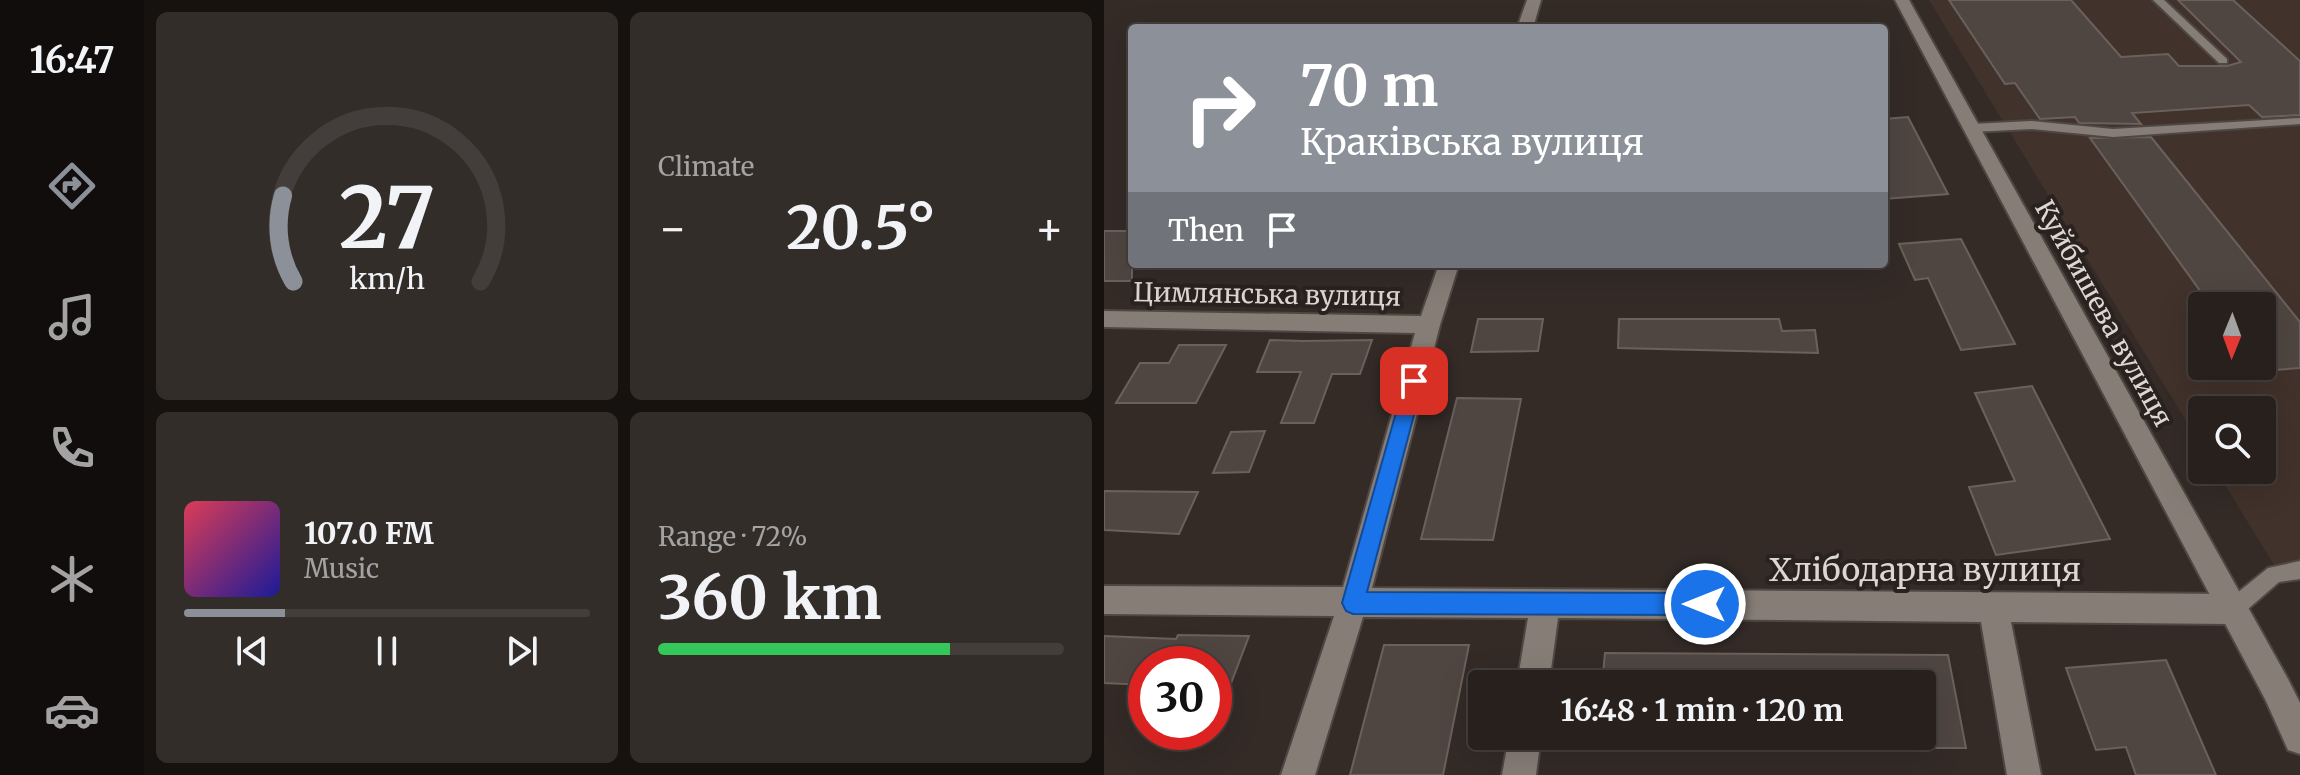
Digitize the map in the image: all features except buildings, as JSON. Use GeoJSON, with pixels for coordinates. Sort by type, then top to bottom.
{"type":"FeatureCollection","features":[{"type":"Feature","properties":{"kind":"street"},"geometry":{"type":"LineString","coordinates":[[1526,24],[1534,0]]}},
{"type":"Feature","properties":{"kind":"street","name":"Куйбишева вулиця"},"geometry":{"type":"LineString","coordinates":[[1902,0],[2300,738]]}},
{"type":"Feature","properties":{"kind":"street"},"geometry":{"type":"LineString","coordinates":[[1298,775],[1353,603],[1429,325],[1448,268]]}},
{"type":"Feature","properties":{"kind":"street","name":"Цимлянська вулиця"},"geometry":{"type":"LineString","coordinates":[[1104,319],[1429,325]]}},
{"type":"Feature","properties":{"kind":"street","name":"Хлібодарна вулиця"},"geometry":{"type":"LineString","coordinates":[[1104,600],[2233,609]]}},
{"type":"Feature","properties":{"kind":"street"},"geometry":{"type":"LineString","coordinates":[[1535,670],[1545,603]]}},
{"type":"Feature","properties":{"kind":"street"},"geometry":{"type":"LineString","coordinates":[[1993,607],[2024,775]]}},
{"type":"Feature","properties":{"kind":"street"},"geometry":{"type":"LineString","coordinates":[[1519,775],[1523,750]]}},
{"type":"Feature","properties":{"kind":"lane"},"geometry":{"type":"LineString","coordinates":[[2158,0],[2223,61]]}},
{"type":"Feature","properties":{"kind":"lane"},"geometry":{"type":"LineString","coordinates":[[1972,128],[2031,125],[2113,133],[2300,121]]}},
{"type":"Feature","properties":{"kind":"lane"},"geometry":{"type":"LineString","coordinates":[[2233,609],[2275,574],[2300,570]]}},
{"type":"Feature","properties":{"kind":"shaded area"},"geometry":{"type":"Polygon","coordinates":[[[1929,0],[2300,0],[2300,578],[2282,578],[2225,484],[2276,484],[2276,396],[2188,396],[2188,424],[1929,0]]]}},
{"type":"Feature","properties":{"kind":"route"},"geometry":{"type":"LineString","coordinates":[[1414,381],[1353,603],[1705,604]]}}]}
